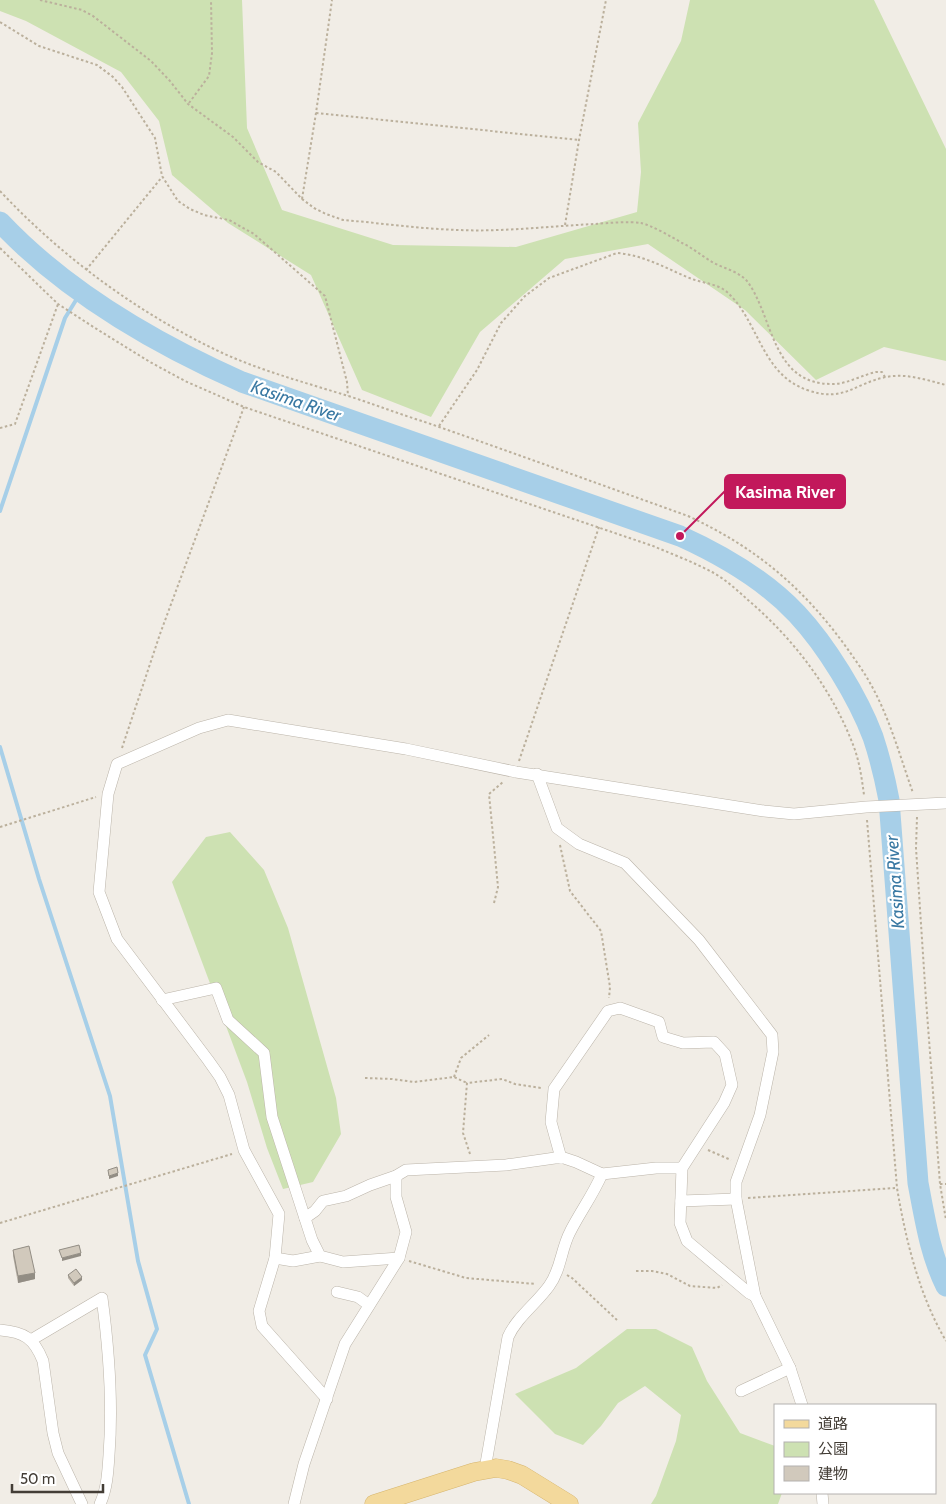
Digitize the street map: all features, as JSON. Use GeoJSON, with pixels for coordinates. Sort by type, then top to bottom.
{"type":"FeatureCollection","features":[{"type":"Feature","properties":{"kind":"main road"},"geometry":{"type":"LineString","coordinates":[[374,1504],[484,1469],[496,1468],[522,1475],[569,1504]]}},
{"type":"Feature","properties":{"kind":"street"},"geometry":{"type":"LineString","coordinates":[[327,1399],[262,1326],[260,1311],[275,1258],[279,1214],[244,1150],[229,1095],[220,1076],[117,939],[100,892],[108,794],[117,764],[199,728],[228,720],[406,749],[516,772],[764,811],[794,814],[866,807],[918,806],[946,803]]}},
{"type":"Feature","properties":{"kind":"street"},"geometry":{"type":"LineString","coordinates":[[537,774],[557,828],[579,844],[625,862],[699,940],[772,1035],[773,1052],[760,1115],[736,1182],[736,1199],[755,1296],[790,1368],[802,1404]]}},
{"type":"Feature","properties":{"kind":"street"},"geometry":{"type":"LineString","coordinates":[[162,1000],[216,988],[228,1020],[264,1054],[272,1116],[312,1240],[320,1256]]}},
{"type":"Feature","properties":{"kind":"street"},"geometry":{"type":"LineString","coordinates":[[561,1158],[551,1122],[554,1089],[608,1010],[620,1008],[659,1022],[663,1037],[683,1043],[714,1042],[725,1054],[732,1085],[724,1103],[682,1168],[680,1223],[687,1241],[755,1296]]}},
{"type":"Feature","properties":{"kind":"street"},"geometry":{"type":"LineString","coordinates":[[305,1218],[315,1211],[322,1201],[346,1196],[396,1176],[406,1170],[474,1168],[561,1158],[576,1162],[602,1174],[656,1168],[682,1168]]}},
{"type":"Feature","properties":{"kind":"street"},"geometry":{"type":"LineString","coordinates":[[484,1469],[508,1337],[513,1325],[549,1286],[557,1272],[565,1244],[595,1191],[602,1174]]}},
{"type":"Feature","properties":{"kind":"street"},"geometry":{"type":"LineString","coordinates":[[294,1504],[304,1464],[345,1344],[400,1258],[406,1232],[396,1197],[396,1176]]}},
{"type":"Feature","properties":{"kind":"street"},"geometry":{"type":"LineString","coordinates":[[681,1201],[736,1199]]}},
{"type":"Feature","properties":{"kind":"street"},"geometry":{"type":"LineString","coordinates":[[275,1258],[293,1261],[320,1256],[343,1262],[400,1258]]}},
{"type":"Feature","properties":{"kind":"street"},"geometry":{"type":"LineString","coordinates":[[337,1292],[358,1297],[369,1305]]}},
{"type":"Feature","properties":{"kind":"street"},"geometry":{"type":"LineString","coordinates":[[31,1340],[102,1298],[108,1343],[111,1433],[104,1496],[100,1504]]}},
{"type":"Feature","properties":{"kind":"street"},"geometry":{"type":"LineString","coordinates":[[0,1330],[18,1332],[31,1340],[39,1350],[43,1361],[52,1433],[58,1453],[82,1504]]}},
{"type":"Feature","properties":{"kind":"street"},"geometry":{"type":"LineString","coordinates":[[742,1391],[790,1368]]}},
{"type":"Feature","properties":{"kind":"path"},"geometry":{"type":"LineString","coordinates":[[40,0],[82,10],[93,16],[151,61],[188,104],[234,137],[258,162],[276,172],[302,198],[314,208],[326,214],[343,220],[458,230],[515,230],[565,225],[641,223],[683,243],[715,263],[739,273],[752,290],[773,340],[784,359],[794,371],[803,377],[816,382],[834,384],[876,372],[882,372],[885,377]]}},
{"type":"Feature","properties":{"kind":"path"},"geometry":{"type":"LineString","coordinates":[[188,104],[209,76],[212,52],[211,0]]}},
{"type":"Feature","properties":{"kind":"path"},"geometry":{"type":"LineString","coordinates":[[302,198],[332,0]]}},
{"type":"Feature","properties":{"kind":"path"},"geometry":{"type":"LineString","coordinates":[[565,225],[606,0]]}},
{"type":"Feature","properties":{"kind":"path"},"geometry":{"type":"LineString","coordinates":[[0,22],[39,46],[97,65],[113,77],[122,87],[156,138],[162,176],[178,201],[197,212],[229,220],[243,226],[325,296],[347,382],[348,396]]}},
{"type":"Feature","properties":{"kind":"path"},"geometry":{"type":"LineString","coordinates":[[316,114],[579,140]]}},
{"type":"Feature","properties":{"kind":"path"},"geometry":{"type":"LineString","coordinates":[[86,270],[162,176]]}},
{"type":"Feature","properties":{"kind":"path"},"geometry":{"type":"LineString","coordinates":[[0,191],[46,236],[86,270],[132,303],[214,349],[270,372],[438,427],[688,516],[718,530],[750,550],[780,572],[804,595],[829,623],[870,682],[883,711],[918,806],[916,848],[940,1184],[946,1220]]}},
{"type":"Feature","properties":{"kind":"path"},"geometry":{"type":"LineString","coordinates":[[0,248],[58,304],[150,362],[185,381],[244,407],[653,546],[713,573],[739,592],[771,620],[796,647],[820,682],[840,717],[854,750],[860,772],[866,807],[896,1188],[913,1264],[937,1325],[946,1341]]}},
{"type":"Feature","properties":{"kind":"path"},"geometry":{"type":"LineString","coordinates":[[438,427],[477,370],[501,323],[525,296],[549,278],[617,253],[628,254],[652,262],[693,280],[726,291],[744,314],[770,362],[791,382],[806,390],[820,394],[842,394],[885,377],[905,376],[946,385]]}},
{"type":"Feature","properties":{"kind":"path"},"geometry":{"type":"LineString","coordinates":[[0,428],[15,424],[58,304]]}},
{"type":"Feature","properties":{"kind":"path"},"geometry":{"type":"LineString","coordinates":[[117,764],[160,634],[244,407]]}},
{"type":"Feature","properties":{"kind":"path"},"geometry":{"type":"LineString","coordinates":[[494,903],[498,887],[489,794],[516,772],[599,527]]}},
{"type":"Feature","properties":{"kind":"path"},"geometry":{"type":"LineString","coordinates":[[0,827],[108,794]]}},
{"type":"Feature","properties":{"kind":"path"},"geometry":{"type":"LineString","coordinates":[[557,828],[570,891],[601,931],[610,988],[608,1010]]}},
{"type":"Feature","properties":{"kind":"path"},"geometry":{"type":"LineString","coordinates":[[454,1077],[461,1058],[489,1035]]}},
{"type":"Feature","properties":{"kind":"path"},"geometry":{"type":"LineString","coordinates":[[365,1078],[414,1082],[454,1077],[467,1083],[502,1078],[515,1084],[554,1089]]}},
{"type":"Feature","properties":{"kind":"path"},"geometry":{"type":"LineString","coordinates":[[467,1083],[463,1133],[474,1168]]}},
{"type":"Feature","properties":{"kind":"path"},"geometry":{"type":"LineString","coordinates":[[697,1146],[742,1165]]}},
{"type":"Feature","properties":{"kind":"path"},"geometry":{"type":"LineString","coordinates":[[0,1223],[244,1150]]}},
{"type":"Feature","properties":{"kind":"path"},"geometry":{"type":"LineString","coordinates":[[940,1184],[946,1184]]}},
{"type":"Feature","properties":{"kind":"path"},"geometry":{"type":"LineString","coordinates":[[736,1199],[896,1188]]}},
{"type":"Feature","properties":{"kind":"path"},"geometry":{"type":"LineString","coordinates":[[400,1258],[466,1278],[549,1286]]}},
{"type":"Feature","properties":{"kind":"path"},"geometry":{"type":"LineString","coordinates":[[636,1272],[652,1271],[667,1274],[690,1286],[717,1288],[733,1279]]}},
{"type":"Feature","properties":{"kind":"path"},"geometry":{"type":"LineString","coordinates":[[557,1272],[572,1278],[617,1320]]}},
{"type":"Feature","properties":{"kind":"green space"},"geometry":{"type":"Polygon","coordinates":[[[0,0],[242,0],[247,128],[282,210],[393,245],[516,247],[637,212],[641,172],[638,123],[681,41],[690,0],[874,0],[946,149],[946,361],[884,347],[816,380],[745,310],[648,244],[565,259],[480,332],[431,417],[362,390],[311,275],[228,223],[172,175],[159,121],[121,72],[26,21],[0,11],[0,0]]]}},
{"type":"Feature","properties":{"kind":"green space"},"geometry":{"type":"Polygon","coordinates":[[[230,832],[264,870],[288,928],[336,1098],[341,1134],[313,1182],[283,1189],[267,1148],[247,1082],[172,882],[206,837],[230,832]]]}},
{"type":"Feature","properties":{"kind":"green space"},"geometry":{"type":"Polygon","coordinates":[[[627,1329],[656,1329],[692,1347],[707,1381],[740,1433],[774,1446],[774,1494],[782,1494],[778,1504],[651,1504],[656,1496],[676,1441],[681,1415],[645,1386],[618,1403],[601,1426],[583,1445],[555,1434],[515,1394],[576,1368],[627,1329]]]}},
{"type":"Feature","properties":{"kind":"building"},"geometry":{"type":"Polygon","coordinates":[[[117,1167],[118,1173],[109,1176],[108,1170],[117,1167]]]}},
{"type":"Feature","properties":{"kind":"building"},"geometry":{"type":"Polygon","coordinates":[[[79,1245],[81,1253],[62,1258],[59,1250],[79,1245]]]}},
{"type":"Feature","properties":{"kind":"building"},"geometry":{"type":"Polygon","coordinates":[[[29,1246],[35,1273],[18,1276],[13,1250],[29,1246]]]}},
{"type":"Feature","properties":{"kind":"building"},"geometry":{"type":"Polygon","coordinates":[[[76,1269],[82,1277],[74,1283],[68,1275],[76,1269]]]}},
{"type":"Feature","properties":{"kind":"waterway","name":"Kasima River"},"geometry":{"type":"LineString","coordinates":[[0,222],[26,248],[83,294],[176,351],[242,382],[680,536],[742,569],[771,590],[797,614],[830,656],[859,705],[873,737],[886,784],[889,800],[918,1183],[932,1249],[946,1286]]}},
{"type":"Feature","properties":{"kind":"waterway"},"geometry":{"type":"LineString","coordinates":[[0,511],[65,318],[81,292]]}},
{"type":"Feature","properties":{"kind":"waterway"},"geometry":{"type":"LineString","coordinates":[[0,747],[39,879],[110,1096],[138,1261],[157,1329],[145,1355],[189,1504]]}},
{"type":"Feature","properties":{"kind":"place","name":"Kasima River"},"geometry":{"type":"Point","coordinates":[680,536]}}]}
